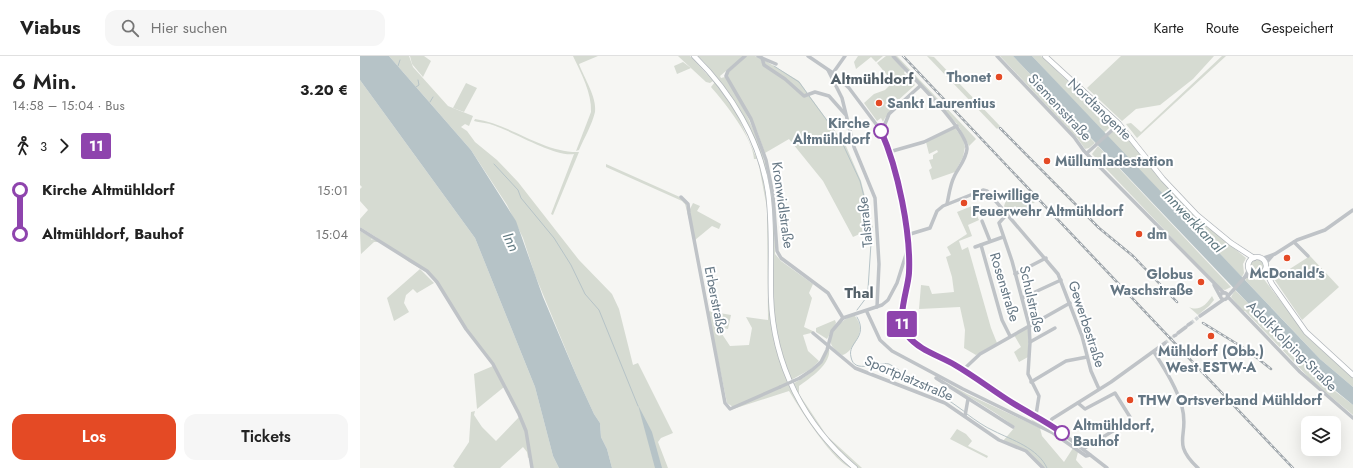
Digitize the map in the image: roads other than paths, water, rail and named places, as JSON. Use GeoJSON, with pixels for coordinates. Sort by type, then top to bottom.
{"type":"FeatureCollection","features":[{"type":"Feature","properties":{"kind":"main road"},"geometry":{"type":"LineString","coordinates":[[694,56],[712,75],[732,102],[748,131],[761,163],[768,192],[770,212],[772,311],[775,336],[783,366],[796,396],[812,422],[830,444],[855,468]]}},
{"type":"Feature","properties":{"kind":"main road","name":"Nordtangente"},"geometry":{"type":"LineString","coordinates":[[1045,56],[1119,124],[1181,198],[1204,222],[1237,248],[1254,258],[1261,259]]}},
{"type":"Feature","properties":{"kind":"main road","name":"Nordtangente"},"geometry":{"type":"LineString","coordinates":[[1237,248],[1249,262]]}},
{"type":"Feature","properties":{"kind":"main road"},"geometry":{"type":"LineString","coordinates":[[1254,258],[1249,262],[1249,269],[1253,274],[1260,274],[1272,284]]}},
{"type":"Feature","properties":{"kind":"main road"},"geometry":{"type":"LineString","coordinates":[[1261,259],[1272,284],[1306,332],[1353,375]]}},
{"type":"Feature","properties":{"kind":"main road"},"geometry":{"type":"LineString","coordinates":[[1260,274],[1265,267]]}},
{"type":"Feature","properties":{"kind":"street","name":"Kronwidlstraße"},"geometry":{"type":"LineString","coordinates":[[745,56],[728,71],[726,75],[751,119],[766,160],[773,195],[777,251],[781,258],[828,293],[843,318]]}},
{"type":"Feature","properties":{"kind":"street","name":"Talstraße"},"geometry":{"type":"LineString","coordinates":[[758,56],[776,64]]}},
{"type":"Feature","properties":{"kind":"street"},"geometry":{"type":"LineString","coordinates":[[808,56],[833,72],[849,88],[879,128],[889,152],[896,174],[909,245],[909,275],[902,318],[903,329],[912,340],[925,350],[963,370],[1014,404],[1049,423],[1107,468]]}},
{"type":"Feature","properties":{"kind":"street"},"geometry":{"type":"LineString","coordinates":[[833,72],[845,56]]}},
{"type":"Feature","properties":{"kind":"street"},"geometry":{"type":"LineString","coordinates":[[893,56],[957,126],[965,140],[967,151],[953,180],[946,204],[937,211],[934,223],[929,229],[907,235]]}},
{"type":"Feature","properties":{"kind":"street","name":"Siemensstraße"},"geometry":{"type":"LineString","coordinates":[[997,56],[1074,137],[1087,153],[1207,276],[1224,296]]}},
{"type":"Feature","properties":{"kind":"street","name":"Talstraße"},"geometry":{"type":"LineString","coordinates":[[762,58],[764,64],[785,79],[803,95],[816,92],[831,97],[846,115]]}},
{"type":"Feature","properties":{"kind":"street","name":"Talstraße"},"geometry":{"type":"LineString","coordinates":[[827,69],[842,98],[854,147],[876,198],[879,264],[877,307]]}},
{"type":"Feature","properties":{"kind":"street"},"geometry":{"type":"LineString","coordinates":[[879,128],[884,124],[889,114],[920,86]]}},
{"type":"Feature","properties":{"kind":"street"},"geometry":{"type":"LineString","coordinates":[[1087,153],[1119,124]]}},
{"type":"Feature","properties":{"kind":"street"},"geometry":{"type":"LineString","coordinates":[[889,152],[924,142],[957,126]]}},
{"type":"Feature","properties":{"kind":"street","name":"Gewerbestraße"},"geometry":{"type":"LineString","coordinates":[[946,204],[985,190],[1057,271],[1082,336],[1091,371],[1099,389]]}},
{"type":"Feature","properties":{"kind":"street","name":"Erberstraße"},"geometry":{"type":"LineString","coordinates":[[681,197],[688,204],[723,396],[725,403],[730,409],[800,378],[818,365],[829,344]]}},
{"type":"Feature","properties":{"kind":"street"},"geometry":{"type":"LineString","coordinates":[[1261,259],[1275,254],[1294,242],[1330,227],[1353,210]]}},
{"type":"Feature","properties":{"kind":"street","name":"Schulstraße"},"geometry":{"type":"LineString","coordinates":[[1007,214],[999,223],[1029,325],[1030,342],[1028,374],[1039,396],[1036,415]]}},
{"type":"Feature","properties":{"kind":"street"},"geometry":{"type":"LineString","coordinates":[[982,221],[990,241]]}},
{"type":"Feature","properties":{"kind":"street"},"geometry":{"type":"LineString","coordinates":[[360,229],[423,269],[437,282],[466,329],[493,364],[520,414],[526,431],[532,468]]}},
{"type":"Feature","properties":{"kind":"street"},"geometry":{"type":"LineString","coordinates":[[975,247],[1003,237]]}},
{"type":"Feature","properties":{"kind":"street"},"geometry":{"type":"LineString","coordinates":[[1294,242],[1308,256]]}},
{"type":"Feature","properties":{"kind":"street"},"geometry":{"type":"LineString","coordinates":[[829,344],[832,331],[843,318],[866,312],[886,302],[891,295],[909,245]]}},
{"type":"Feature","properties":{"kind":"street","name":"Rosenstraße"},"geometry":{"type":"LineString","coordinates":[[981,245],[1002,320],[1010,336]]}},
{"type":"Feature","properties":{"kind":"street"},"geometry":{"type":"LineString","coordinates":[[1265,267],[1275,254]]}},
{"type":"Feature","properties":{"kind":"street"},"geometry":{"type":"LineString","coordinates":[[1015,274],[1046,258]]}},
{"type":"Feature","properties":{"kind":"street"},"geometry":{"type":"LineString","coordinates":[[1200,316],[1245,277],[1249,269]]}},
{"type":"Feature","properties":{"kind":"street"},"geometry":{"type":"LineString","coordinates":[[1245,277],[1253,274]]}},
{"type":"Feature","properties":{"kind":"street"},"geometry":{"type":"LineString","coordinates":[[1022,298],[1061,280]]}},
{"type":"Feature","properties":{"kind":"street","name":"Adolf-Kolping-Straße"},"geometry":{"type":"LineString","coordinates":[[1224,296],[1235,305],[1305,377],[1353,418]]}},
{"type":"Feature","properties":{"kind":"street"},"geometry":{"type":"LineString","coordinates":[[963,370],[980,354],[1070,303]]}},
{"type":"Feature","properties":{"kind":"street"},"geometry":{"type":"LineString","coordinates":[[866,312],[880,340],[888,348],[936,375],[1052,433],[1087,456],[1090,455]]}},
{"type":"Feature","properties":{"kind":"street"},"geometry":{"type":"LineString","coordinates":[[1176,335],[1188,325]]}},
{"type":"Feature","properties":{"kind":"street"},"geometry":{"type":"LineString","coordinates":[[1030,342],[1055,328]]}},
{"type":"Feature","properties":{"kind":"street","name":"Sportplatzstraße"},"geometry":{"type":"LineString","coordinates":[[814,334],[829,344],[855,368],[945,403],[999,440],[1026,451],[1043,468]]}},
{"type":"Feature","properties":{"kind":"street"},"geometry":{"type":"LineString","coordinates":[[1049,423],[1052,418],[1078,403],[1165,343]]}},
{"type":"Feature","properties":{"kind":"street"},"geometry":{"type":"LineString","coordinates":[[1154,352],[1177,394],[1182,407],[1184,418],[1182,440],[1183,450],[1186,456],[1198,468]]}},
{"type":"Feature","properties":{"kind":"street"},"geometry":{"type":"LineString","coordinates":[[1031,382],[1066,361],[1087,357]]}},
{"type":"Feature","properties":{"kind":"street"},"geometry":{"type":"LineString","coordinates":[[936,375],[937,378],[968,399],[986,407],[1013,427]]}},
{"type":"Feature","properties":{"kind":"street"},"geometry":{"type":"LineString","coordinates":[[1078,403],[1085,409],[1115,393],[1130,417],[1129,421],[1084,449]]}},
{"type":"Feature","properties":{"kind":"street"},"geometry":{"type":"LineString","coordinates":[[965,416],[968,399]]}},
{"type":"Feature","properties":{"kind":"water","name":"Inn"},"geometry":{"type":"Polygon","coordinates":[[[360,56],[389,56],[471,150],[516,221],[543,297],[577,377],[594,414],[600,423],[601,437],[607,449],[612,468],[559,468],[553,456],[535,387],[475,238],[360,80],[360,56]]]}},
{"type":"Feature","properties":{"kind":"water"},"geometry":{"type":"Polygon","coordinates":[[[1013,56],[1032,56],[1320,359],[1353,387],[1353,405],[1320,378],[1304,362],[1013,56]]]}},
{"type":"Feature","properties":{"kind":"water"},"geometry":{"type":"Polygon","coordinates":[[[638,405],[652,432],[662,468],[655,468],[638,405]]]}},
{"type":"Feature","properties":{"kind":"waterway"},"geometry":{"type":"LineString","coordinates":[[398,66],[400,60]]}},
{"type":"Feature","properties":{"kind":"waterway"},"geometry":{"type":"LineString","coordinates":[[774,66],[799,82],[807,93]]}},
{"type":"Feature","properties":{"kind":"waterway"},"geometry":{"type":"LineString","coordinates":[[416,87],[419,85],[418,80]]}},
{"type":"Feature","properties":{"kind":"waterway"},"geometry":{"type":"LineString","coordinates":[[809,96],[834,130]]}},
{"type":"Feature","properties":{"kind":"waterway"},"geometry":{"type":"LineString","coordinates":[[430,102],[433,97]]}},
{"type":"Feature","properties":{"kind":"waterway"},"geometry":{"type":"LineString","coordinates":[[840,138],[860,181],[872,228],[868,289],[866,298],[857,310]]}},
{"type":"Feature","properties":{"kind":"waterway"},"geometry":{"type":"LineString","coordinates":[[494,164],[518,190],[521,198],[554,238],[571,265],[585,294],[599,310],[638,406]]}},
{"type":"Feature","properties":{"kind":"waterway"},"geometry":{"type":"LineString","coordinates":[[857,317],[861,330],[852,347],[851,357],[853,362],[861,366],[889,364],[910,378],[922,381],[929,391],[951,402],[965,412]]}},
{"type":"Feature","properties":{"kind":"waterway"},"geometry":{"type":"LineString","coordinates":[[967,414],[987,428],[1024,445],[1037,455],[1047,468]]}},
{"type":"Feature","properties":{"kind":"tunnel"},"geometry":{"type":"LineString","coordinates":[[1191,323],[1200,316]]}},
{"type":"Feature","properties":{"kind":"tunnel"},"geometry":{"type":"LineString","coordinates":[[1165,343],[1174,336]]}},
{"type":"Feature","properties":{"kind":"railway"},"geometry":{"type":"LineString","coordinates":[[903,56],[1293,468]]}},
{"type":"Feature","properties":{"kind":"railway"},"geometry":{"type":"LineString","coordinates":[[1000,128],[1099,228],[1133,256],[1177,302]]}},
{"type":"Feature","properties":{"kind":"railway"},"geometry":{"type":"LineString","coordinates":[[1203,323],[1247,350],[1271,369]]}},
{"type":"Feature","properties":{"kind":"place","name":"Thonet"},"geometry":{"type":"Point","coordinates":[999,77]}},
{"type":"Feature","properties":{"kind":"place","name":"Sankt Laurentius"},"geometry":{"type":"Point","coordinates":[879,103]}},
{"type":"Feature","properties":{"kind":"place","name":"Kirche Altmühldorf"},"geometry":{"type":"Point","coordinates":[881,131]}},
{"type":"Feature","properties":{"kind":"place","name":"Müllumladestation"},"geometry":{"type":"Point","coordinates":[1047,161]}},
{"type":"Feature","properties":{"kind":"place","name":"Freiwillige Feuerwehr Altmühldorf"},"geometry":{"type":"Point","coordinates":[964,203]}},
{"type":"Feature","properties":{"kind":"place","name":"dm"},"geometry":{"type":"Point","coordinates":[1139,234]}},
{"type":"Feature","properties":{"kind":"place","name":"McDonald's"},"geometry":{"type":"Point","coordinates":[1287,258]}},
{"type":"Feature","properties":{"kind":"place","name":"Globus Waschstraße"},"geometry":{"type":"Point","coordinates":[1201,282]}},
{"type":"Feature","properties":{"kind":"place","name":"Mühldorf (Obb.) West ESTW-A"},"geometry":{"type":"Point","coordinates":[1211,336]}},
{"type":"Feature","properties":{"kind":"place","name":"THW Ortsverband Mühldorf"},"geometry":{"type":"Point","coordinates":[1130,400]}},
{"type":"Feature","properties":{"kind":"place","name":"Altmühldorf, Bauhof"},"geometry":{"type":"Point","coordinates":[1062,433]}},
{"type":"Feature","properties":{"kind":"district","name":"Altmühldorf"},"geometry":{"type":"Point","coordinates":[872,79]}},
{"type":"Feature","properties":{"kind":"district","name":"Thal"},"geometry":{"type":"Point","coordinates":[859,293]}},
{"type":"Feature","properties":{"kind":"water label","name":"Innwerkkanal"},"geometry":{"type":"Point","coordinates":[1193,221]}}]}
